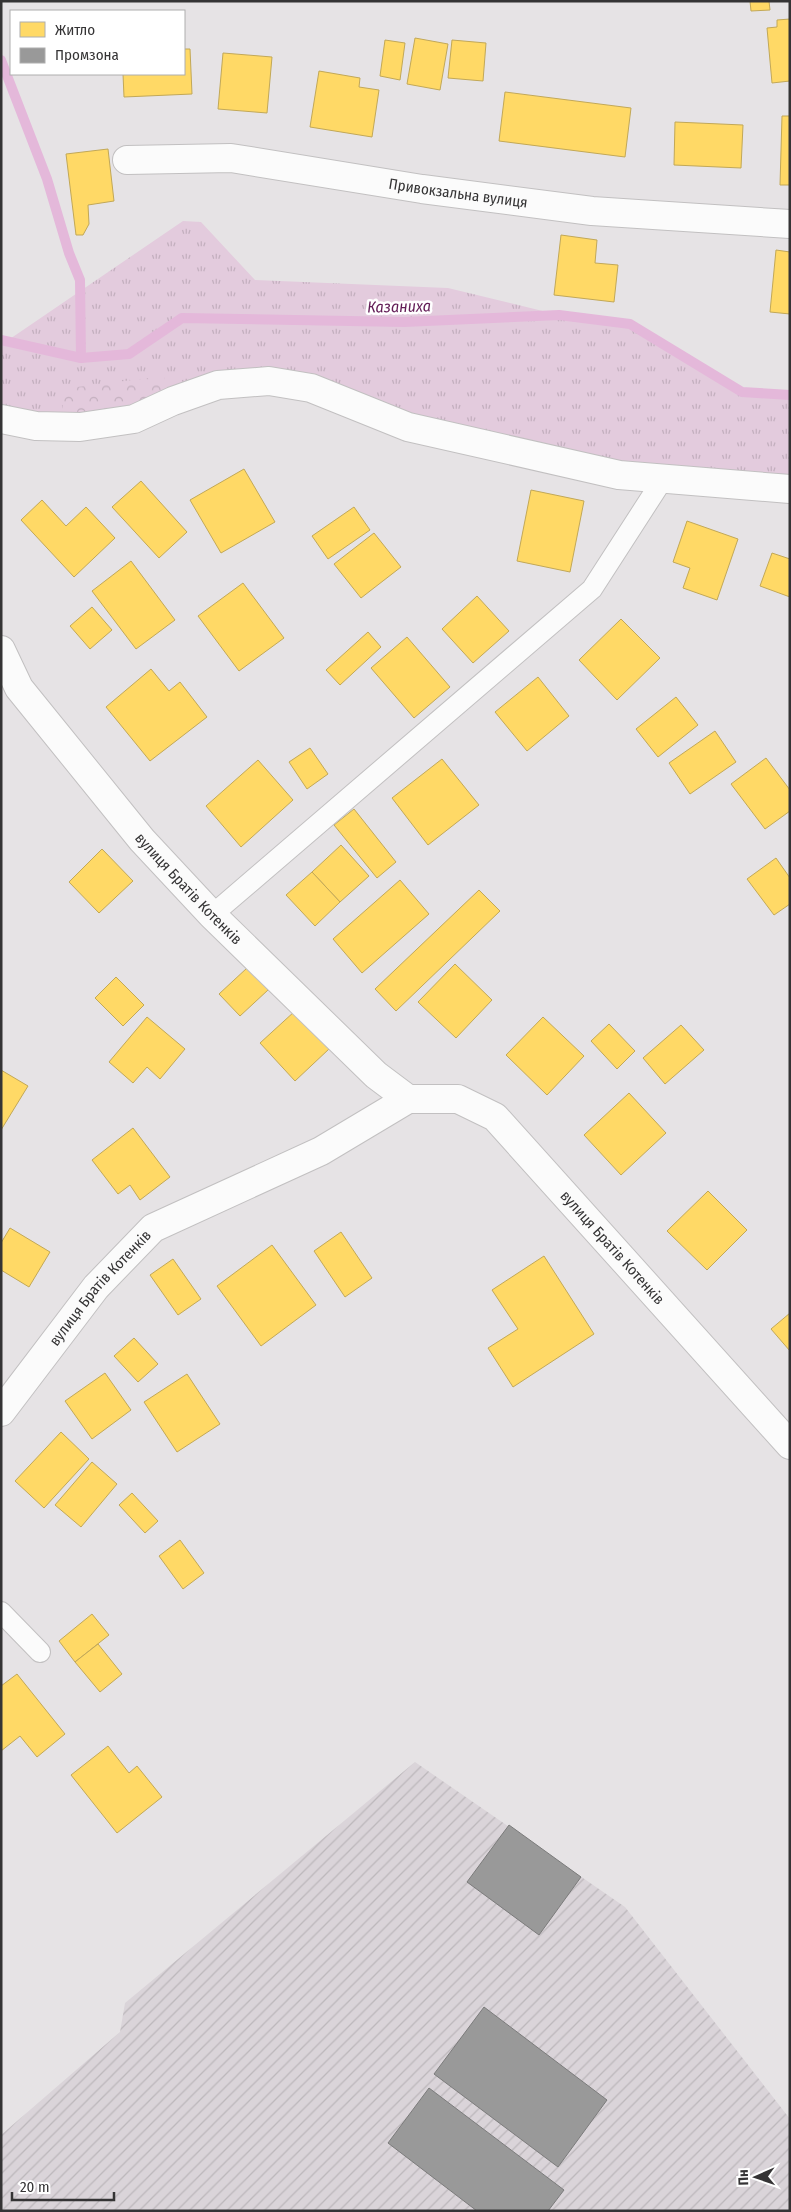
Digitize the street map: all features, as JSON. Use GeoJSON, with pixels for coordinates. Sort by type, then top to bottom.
{"type":"FeatureCollection","features":[{"type":"Feature","properties":{"kind":"street","name":"Привокзальна вулиця"},"geometry":{"type":"LineString","coordinates":[[127,160],[231,158],[422,189],[592,211],[790,224]]}},
{"type":"Feature","properties":{"kind":"street"},"geometry":{"type":"LineString","coordinates":[[1,419],[36,426],[80,427],[134,419],[173,400],[218,385],[268,382],[311,388],[408,427],[619,475],[790,489]]}},
{"type":"Feature","properties":{"kind":"street","name":"вулиця Братів Котенків"},"geometry":{"type":"LineString","coordinates":[[1,650],[18,688],[142,840],[212,915],[376,1075],[408,1098]]}},
{"type":"Feature","properties":{"kind":"street","name":"вулиця Братів Котенків"},"geometry":{"type":"LineString","coordinates":[[1,1412],[96,1287],[153,1228],[320,1151],[408,1098],[458,1099],[495,1117],[790,1445]]}},
{"type":"Feature","properties":{"kind":"lane"},"geometry":{"type":"LineString","coordinates":[[212,915],[592,589],[663,478]]}},
{"type":"Feature","properties":{"kind":"lane"},"geometry":{"type":"LineString","coordinates":[[1,1612],[40,1652]]}},
{"type":"Feature","properties":{"kind":"shaded area"},"geometry":{"type":"Polygon","coordinates":[[[415,1762],[625,1907],[790,2119],[790,2211],[1,2211],[1,2135],[120,2032],[125,2003],[415,1762]]]}},
{"type":"Feature","properties":{"kind":"green space"},"geometry":{"type":"Polygon","coordinates":[[[183,221],[201,222],[255,280],[448,288],[559,315],[630,324],[742,392],[790,395],[790,490],[619,475],[269,381],[134,419],[1,419],[1,345],[183,221]]]}},
{"type":"Feature","properties":{"kind":"green space"},"geometry":{"type":"Polygon","coordinates":[[[164,376],[167,398],[64,420],[61,389],[164,376]]]}},
{"type":"Feature","properties":{"kind":"building: Житло"},"geometry":{"type":"Polygon","coordinates":[[[750,1],[769,1],[770,10],[751,11],[750,1]]]}},
{"type":"Feature","properties":{"kind":"building: Житло"},"geometry":{"type":"Polygon","coordinates":[[[790,19],[790,81],[772,83],[767,28],[777,27],[777,20],[790,19]]]}},
{"type":"Feature","properties":{"kind":"building: Житло"},"geometry":{"type":"Polygon","coordinates":[[[415,38],[448,44],[440,90],[407,84],[415,38]]]}},
{"type":"Feature","properties":{"kind":"building: Житло"},"geometry":{"type":"Polygon","coordinates":[[[385,40],[405,43],[400,80],[380,76],[385,40]]]}},
{"type":"Feature","properties":{"kind":"building: Житло"},"geometry":{"type":"Polygon","coordinates":[[[452,40],[486,43],[483,81],[448,78],[452,40]]]}},
{"type":"Feature","properties":{"kind":"building: Житло"},"geometry":{"type":"Polygon","coordinates":[[[185,49],[190,49],[192,94],[124,97],[123,75],[185,75],[185,49]]]}},
{"type":"Feature","properties":{"kind":"building: Житло"},"geometry":{"type":"Polygon","coordinates":[[[223,53],[272,57],[267,113],[218,109],[223,53]]]}},
{"type":"Feature","properties":{"kind":"building: Житло"},"geometry":{"type":"Polygon","coordinates":[[[319,71],[360,78],[359,87],[379,90],[372,137],[310,127],[319,71]]]}},
{"type":"Feature","properties":{"kind":"building: Житло"},"geometry":{"type":"Polygon","coordinates":[[[505,92],[631,108],[625,157],[499,141],[505,92]]]}},
{"type":"Feature","properties":{"kind":"building: Житло"},"geometry":{"type":"Polygon","coordinates":[[[782,116],[790,116],[790,185],[780,185],[782,116]]]}},
{"type":"Feature","properties":{"kind":"building: Житло"},"geometry":{"type":"Polygon","coordinates":[[[675,122],[743,125],[741,168],[674,165],[675,122]]]}},
{"type":"Feature","properties":{"kind":"building: Житло"},"geometry":{"type":"Polygon","coordinates":[[[108,149],[114,201],[88,205],[89,224],[83,235],[76,235],[66,154],[108,149]]]}},
{"type":"Feature","properties":{"kind":"building: Житло"},"geometry":{"type":"Polygon","coordinates":[[[561,235],[597,240],[595,263],[618,265],[614,302],[554,295],[561,235]]]}},
{"type":"Feature","properties":{"kind":"building: Житло"},"geometry":{"type":"Polygon","coordinates":[[[776,250],[790,252],[790,314],[770,312],[776,250]]]}},
{"type":"Feature","properties":{"kind":"building: Житло"},"geometry":{"type":"Polygon","coordinates":[[[244,469],[275,522],[221,553],[190,500],[244,469]]]}},
{"type":"Feature","properties":{"kind":"building: Житло"},"geometry":{"type":"Polygon","coordinates":[[[141,481],[187,532],[159,558],[112,507],[141,481]]]}},
{"type":"Feature","properties":{"kind":"building: Житло"},"geometry":{"type":"Polygon","coordinates":[[[531,490],[584,501],[570,572],[517,561],[531,490]]]}},
{"type":"Feature","properties":{"kind":"building: Житло"},"geometry":{"type":"Polygon","coordinates":[[[42,500],[66,526],[86,507],[115,538],[74,577],[21,520],[42,500]]]}},
{"type":"Feature","properties":{"kind":"building: Житло"},"geometry":{"type":"Polygon","coordinates":[[[354,507],[370,530],[328,559],[312,536],[354,507]]]}},
{"type":"Feature","properties":{"kind":"building: Житло"},"geometry":{"type":"Polygon","coordinates":[[[687,521],[738,539],[717,600],[683,588],[690,568],[673,562],[687,521]]]}},
{"type":"Feature","properties":{"kind":"building: Житло"},"geometry":{"type":"Polygon","coordinates":[[[374,533],[401,567],[361,598],[334,564],[374,533]]]}},
{"type":"Feature","properties":{"kind":"building: Житло"},"geometry":{"type":"Polygon","coordinates":[[[772,553],[790,559],[790,597],[760,586],[772,553]]]}},
{"type":"Feature","properties":{"kind":"building: Житло"},"geometry":{"type":"Polygon","coordinates":[[[131,561],[175,620],[136,649],[92,591],[131,561]]]}},
{"type":"Feature","properties":{"kind":"building: Житло"},"geometry":{"type":"Polygon","coordinates":[[[243,583],[284,638],[239,671],[198,616],[243,583]]]}},
{"type":"Feature","properties":{"kind":"building: Житло"},"geometry":{"type":"Polygon","coordinates":[[[477,596],[509,631],[473,663],[442,629],[477,596]]]}},
{"type":"Feature","properties":{"kind":"building: Житло"},"geometry":{"type":"Polygon","coordinates":[[[92,607],[112,630],[90,649],[70,626],[92,607]]]}},
{"type":"Feature","properties":{"kind":"building: Житло"},"geometry":{"type":"Polygon","coordinates":[[[621,619],[660,658],[617,700],[579,660],[621,619]]]}},
{"type":"Feature","properties":{"kind":"building: Житло"},"geometry":{"type":"Polygon","coordinates":[[[368,632],[381,647],[340,685],[326,670],[368,632]]]}},
{"type":"Feature","properties":{"kind":"building: Житло"},"geometry":{"type":"Polygon","coordinates":[[[407,637],[450,687],[414,718],[371,668],[407,637]]]}},
{"type":"Feature","properties":{"kind":"building: Житло"},"geometry":{"type":"Polygon","coordinates":[[[151,669],[169,691],[180,682],[207,717],[150,761],[106,707],[151,669]]]}},
{"type":"Feature","properties":{"kind":"building: Житло"},"geometry":{"type":"Polygon","coordinates":[[[538,677],[569,716],[527,751],[495,712],[538,677]]]}},
{"type":"Feature","properties":{"kind":"building: Житло"},"geometry":{"type":"Polygon","coordinates":[[[676,697],[698,725],[658,757],[636,729],[676,697]]]}},
{"type":"Feature","properties":{"kind":"building: Житло"},"geometry":{"type":"Polygon","coordinates":[[[715,731],[736,762],[690,794],[669,763],[715,731]]]}},
{"type":"Feature","properties":{"kind":"building: Житло"},"geometry":{"type":"Polygon","coordinates":[[[310,748],[328,774],[307,789],[289,762],[310,748]]]}},
{"type":"Feature","properties":{"kind":"building: Житло"},"geometry":{"type":"Polygon","coordinates":[[[766,758],[790,790],[790,811],[765,829],[731,784],[766,758]]]}},
{"type":"Feature","properties":{"kind":"building: Житло"},"geometry":{"type":"Polygon","coordinates":[[[442,759],[479,805],[428,845],[392,798],[442,759]]]}},
{"type":"Feature","properties":{"kind":"building: Житло"},"geometry":{"type":"Polygon","coordinates":[[[258,760],[293,800],[241,847],[206,806],[258,760]]]}},
{"type":"Feature","properties":{"kind":"building: Житло"},"geometry":{"type":"Polygon","coordinates":[[[354,809],[396,862],[377,878],[334,825],[354,809]]]}},
{"type":"Feature","properties":{"kind":"building: Житло"},"geometry":{"type":"Polygon","coordinates":[[[341,845],[369,876],[340,902],[312,872],[341,845]]]}},
{"type":"Feature","properties":{"kind":"building: Житло"},"geometry":{"type":"Polygon","coordinates":[[[102,849],[133,881],[99,913],[69,882],[102,849]]]}},
{"type":"Feature","properties":{"kind":"building: Житло"},"geometry":{"type":"Polygon","coordinates":[[[776,858],[790,878],[790,904],[774,915],[747,879],[776,858]]]}},
{"type":"Feature","properties":{"kind":"building: Житло"},"geometry":{"type":"Polygon","coordinates":[[[312,872],[340,902],[315,926],[286,895],[312,872]]]}},
{"type":"Feature","properties":{"kind":"building: Житло"},"geometry":{"type":"Polygon","coordinates":[[[400,880],[429,914],[362,973],[333,939],[400,880]]]}},
{"type":"Feature","properties":{"kind":"building: Житло"},"geometry":{"type":"Polygon","coordinates":[[[479,890],[500,911],[396,1011],[375,989],[479,890]]]}},
{"type":"Feature","properties":{"kind":"building: Житло"},"geometry":{"type":"Polygon","coordinates":[[[455,964],[492,1000],[456,1038],[418,1002],[455,964]]]}},
{"type":"Feature","properties":{"kind":"building: Житло"},"geometry":{"type":"Polygon","coordinates":[[[247,968],[268,990],[240,1016],[219,994],[247,968]]]}},
{"type":"Feature","properties":{"kind":"building: Житло"},"geometry":{"type":"Polygon","coordinates":[[[116,977],[144,1005],[123,1026],[95,998],[116,977]]]}},
{"type":"Feature","properties":{"kind":"building: Житло"},"geometry":{"type":"Polygon","coordinates":[[[295,1011],[329,1049],[295,1081],[260,1043],[295,1011]]]}},
{"type":"Feature","properties":{"kind":"building: Житло"},"geometry":{"type":"Polygon","coordinates":[[[147,1017],[185,1049],[160,1079],[147,1067],[133,1083],[109,1062],[147,1017]]]}},
{"type":"Feature","properties":{"kind":"building: Житло"},"geometry":{"type":"Polygon","coordinates":[[[543,1017],[584,1056],[547,1095],[506,1055],[543,1017]]]}},
{"type":"Feature","properties":{"kind":"building: Житло"},"geometry":{"type":"Polygon","coordinates":[[[609,1024],[635,1051],[617,1069],[591,1041],[609,1024]]]}},
{"type":"Feature","properties":{"kind":"building: Житло"},"geometry":{"type":"Polygon","coordinates":[[[681,1025],[704,1050],[665,1084],[643,1058],[681,1025]]]}},
{"type":"Feature","properties":{"kind":"building: Житло"},"geometry":{"type":"Polygon","coordinates":[[[1,1070],[28,1086],[1,1130],[1,1070]]]}},
{"type":"Feature","properties":{"kind":"building: Житло"},"geometry":{"type":"Polygon","coordinates":[[[629,1093],[666,1133],[621,1175],[584,1135],[629,1093]]]}},
{"type":"Feature","properties":{"kind":"building: Житло"},"geometry":{"type":"Polygon","coordinates":[[[133,1128],[170,1177],[140,1200],[130,1185],[118,1194],[92,1160],[133,1128]]]}},
{"type":"Feature","properties":{"kind":"building: Житло"},"geometry":{"type":"Polygon","coordinates":[[[708,1191],[747,1230],[707,1270],[667,1231],[708,1191]]]}},
{"type":"Feature","properties":{"kind":"building: Житло"},"geometry":{"type":"Polygon","coordinates":[[[10,1228],[50,1252],[29,1287],[1,1270],[1,1243],[10,1228]]]}},
{"type":"Feature","properties":{"kind":"building: Житло"},"geometry":{"type":"Polygon","coordinates":[[[341,1232],[372,1278],[345,1297],[314,1251],[341,1232]]]}},
{"type":"Feature","properties":{"kind":"building: Житло"},"geometry":{"type":"Polygon","coordinates":[[[272,1245],[316,1305],[261,1346],[217,1286],[272,1245]]]}},
{"type":"Feature","properties":{"kind":"building: Житло"},"geometry":{"type":"Polygon","coordinates":[[[544,1256],[594,1334],[513,1387],[488,1348],[518,1329],[492,1290],[544,1256]]]}},
{"type":"Feature","properties":{"kind":"building: Житло"},"geometry":{"type":"Polygon","coordinates":[[[173,1259],[201,1299],[178,1315],[150,1275],[173,1259]]]}},
{"type":"Feature","properties":{"kind":"building: Житло"},"geometry":{"type":"Polygon","coordinates":[[[790,1313],[790,1351],[771,1329],[790,1313]]]}},
{"type":"Feature","properties":{"kind":"building: Житло"},"geometry":{"type":"Polygon","coordinates":[[[134,1338],[158,1364],[138,1382],[114,1356],[134,1338]]]}},
{"type":"Feature","properties":{"kind":"building: Житло"},"geometry":{"type":"Polygon","coordinates":[[[105,1373],[131,1410],[92,1439],[65,1401],[105,1373]]]}},
{"type":"Feature","properties":{"kind":"building: Житло"},"geometry":{"type":"Polygon","coordinates":[[[187,1374],[220,1424],[177,1452],[144,1402],[187,1374]]]}},
{"type":"Feature","properties":{"kind":"building: Житло"},"geometry":{"type":"Polygon","coordinates":[[[61,1432],[89,1459],[44,1508],[15,1481],[61,1432]]]}},
{"type":"Feature","properties":{"kind":"building: Житло"},"geometry":{"type":"Polygon","coordinates":[[[92,1462],[117,1484],[81,1527],[55,1505],[92,1462]]]}},
{"type":"Feature","properties":{"kind":"building: Житло"},"geometry":{"type":"Polygon","coordinates":[[[132,1493],[158,1521],[145,1533],[119,1505],[132,1493]]]}},
{"type":"Feature","properties":{"kind":"building: Житло"},"geometry":{"type":"Polygon","coordinates":[[[180,1540],[204,1573],[183,1589],[159,1556],[180,1540]]]}},
{"type":"Feature","properties":{"kind":"building: Житло"},"geometry":{"type":"Polygon","coordinates":[[[92,1614],[109,1635],[75,1662],[59,1641],[92,1614]]]}},
{"type":"Feature","properties":{"kind":"building: Житло"},"geometry":{"type":"Polygon","coordinates":[[[98,1644],[122,1674],[100,1692],[75,1662],[98,1644]]]}},
{"type":"Feature","properties":{"kind":"building: Житло"},"geometry":{"type":"Polygon","coordinates":[[[17,1674],[65,1734],[37,1757],[20,1736],[1,1751],[1,1686],[17,1674]]]}},
{"type":"Feature","properties":{"kind":"building: Житло"},"geometry":{"type":"Polygon","coordinates":[[[108,1746],[129,1773],[137,1766],[162,1797],[117,1833],[71,1775],[108,1746]]]}},
{"type":"Feature","properties":{"kind":"building: Промзона"},"geometry":{"type":"Polygon","coordinates":[[[509,1825],[581,1877],[539,1935],[467,1882],[509,1825]]]}},
{"type":"Feature","properties":{"kind":"building: Промзона"},"geometry":{"type":"Polygon","coordinates":[[[484,2007],[607,2100],[558,2167],[434,2074],[484,2007]]]}},
{"type":"Feature","properties":{"kind":"building: Промзона"},"geometry":{"type":"Polygon","coordinates":[[[429,2088],[564,2190],[548,2211],[477,2211],[388,2143],[429,2088]]]}},
{"type":"Feature","properties":{"kind":"waterway"},"geometry":{"type":"LineString","coordinates":[[1,60],[47,179],[69,253],[80,280],[81,358]]}},
{"type":"Feature","properties":{"kind":"waterway","name":"Казаниха"},"geometry":{"type":"LineString","coordinates":[[1,340],[81,358],[129,354],[182,318],[404,322],[559,315],[630,324],[742,392],[790,395]]}}]}
